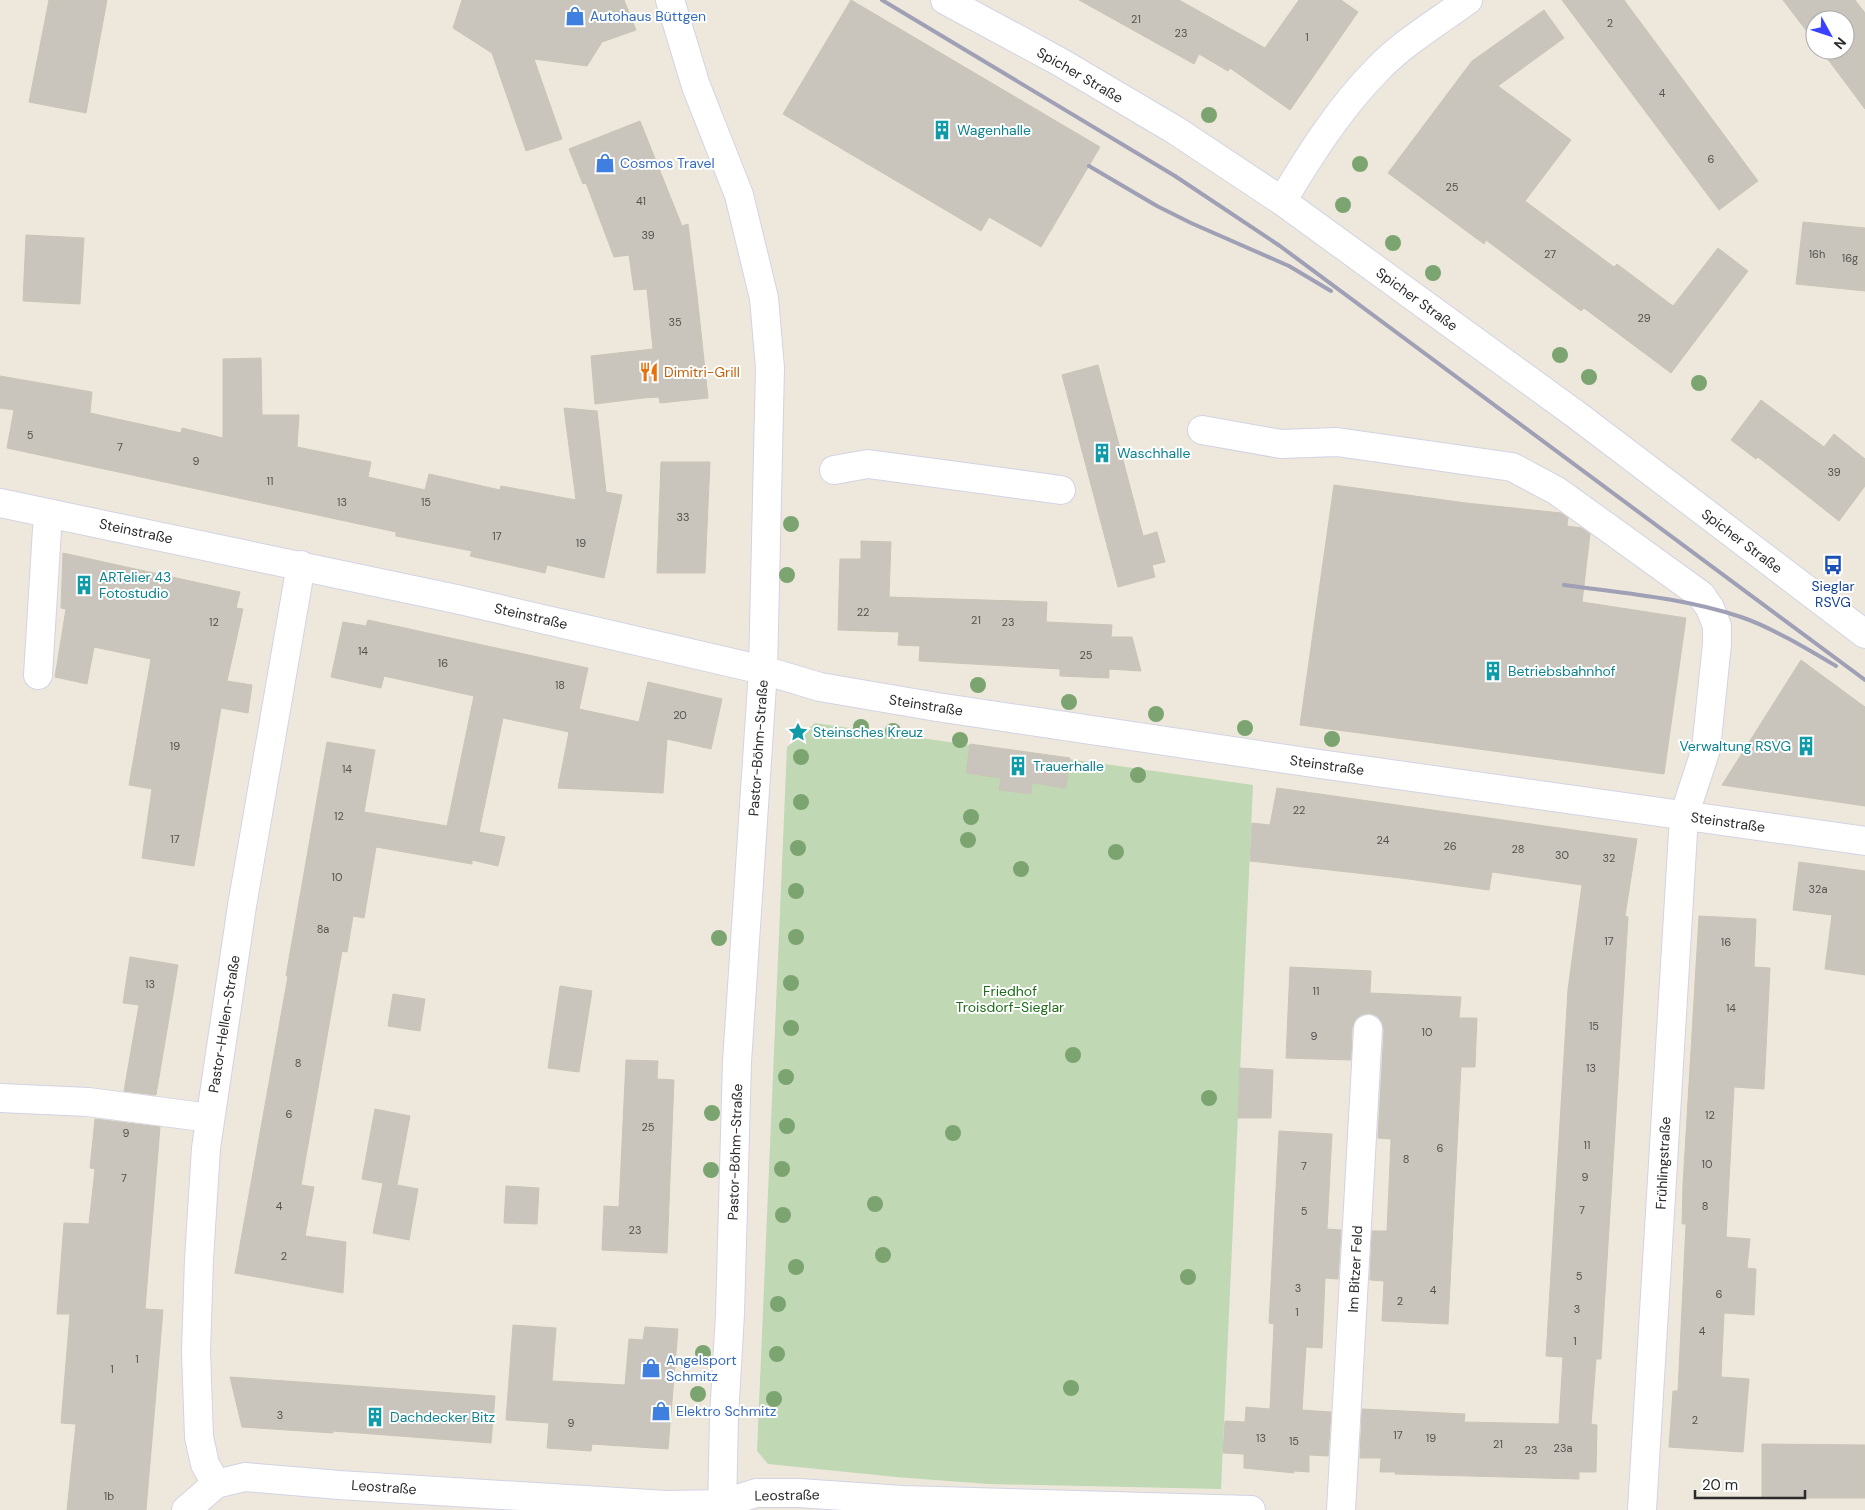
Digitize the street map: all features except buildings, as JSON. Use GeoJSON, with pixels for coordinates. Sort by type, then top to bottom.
{"type":"FeatureCollection","features":[{"type":"Feature","properties":{"kind":"street","name":"Pastor-Böhm-Straße"},"geometry":{"type":"LineString","coordinates":[[670,0],[696,86],[738,195],[764,298],[770,368],[763,670],[738,1062],[722,1507]]}},
{"type":"Feature","properties":{"kind":"street","name":"Spicher Straße"},"geometry":{"type":"LineString","coordinates":[[945,0],[1060,62],[1175,130],[1282,201],[1578,416],[1865,634]]}},
{"type":"Feature","properties":{"kind":"street"},"geometry":{"type":"LineString","coordinates":[[1282,201],[1320,140],[1378,69],[1404,46],[1468,0]]}},
{"type":"Feature","properties":{"kind":"street","name":"Frühlingstraße"},"geometry":{"type":"LineString","coordinates":[[1202,430],[1281,444],[1337,442],[1512,467],[1557,491],[1701,594],[1710,608],[1717,626],[1717,644],[1706,749],[1684,816],[1642,1510]]}},
{"type":"Feature","properties":{"kind":"street"},"geometry":{"type":"LineString","coordinates":[[834,470],[868,464],[1061,490]]}},
{"type":"Feature","properties":{"kind":"street","name":"Steinstraße"},"geometry":{"type":"LineString","coordinates":[[0,503],[456,599],[763,670],[820,687],[937,707],[1684,816],[1865,840]]}},
{"type":"Feature","properties":{"kind":"street"},"geometry":{"type":"LineString","coordinates":[[38,674],[48,513]]}},
{"type":"Feature","properties":{"kind":"street","name":"Pastor-Hellen-Straße"},"geometry":{"type":"LineString","coordinates":[[216,1484],[205,1464],[198,1438],[196,1352],[206,1148],[242,906],[301,565]]}},
{"type":"Feature","properties":{"kind":"street","name":"Im Bitzer Feld"},"geometry":{"type":"LineString","coordinates":[[1341,1510],[1368,1029]]}},
{"type":"Feature","properties":{"kind":"street"},"geometry":{"type":"LineString","coordinates":[[0,1098],[88,1102],[210,1118]]}},
{"type":"Feature","properties":{"kind":"street","name":"Leostraße"},"geometry":{"type":"LineString","coordinates":[[186,1510],[216,1484],[245,1477],[666,1505],[722,1507],[756,1494],[799,1493],[902,1500],[1251,1510]]}},
{"type":"Feature","properties":{"kind":"green space","name":"Friedhof Troisdorf-Sieglar"},"geometry":{"type":"Polygon","coordinates":[[[815,723],[1253,785],[1221,1489],[988,1484],[896,1477],[768,1464],[757,1451],[787,747],[815,723]]]}},
{"type":"Feature","properties":{"kind":"railway"},"geometry":{"type":"LineString","coordinates":[[882,0],[1175,176],[1280,246],[1865,680]]}},
{"type":"Feature","properties":{"kind":"railway"},"geometry":{"type":"LineString","coordinates":[[1089,166],[1157,206],[1289,266],[1331,291]]}},
{"type":"Feature","properties":{"kind":"railway"},"geometry":{"type":"LineString","coordinates":[[1564,585],[1653,597],[1719,610],[1765,627],[1790,639],[1836,666]]}},
{"type":"Feature","properties":{"kind":"place","name":"Autohaus Büttgen"},"geometry":{"type":"Point","coordinates":[575,16]}},
{"type":"Feature","properties":{"kind":"place","name":"Wagenhalle"},"geometry":{"type":"Point","coordinates":[942,130]}},
{"type":"Feature","properties":{"kind":"place","name":"Cosmos Travel"},"geometry":{"type":"Point","coordinates":[605,163]}},
{"type":"Feature","properties":{"kind":"place","name":"Dimitri-Grill"},"geometry":{"type":"Point","coordinates":[649,372]}},
{"type":"Feature","properties":{"kind":"place","name":"Waschhalle"},"geometry":{"type":"Point","coordinates":[1102,453]}},
{"type":"Feature","properties":{"kind":"place","name":"Sieglar RSVG"},"geometry":{"type":"Point","coordinates":[1833,565]}},
{"type":"Feature","properties":{"kind":"place","name":"ARTelier 43 Fotostudio"},"geometry":{"type":"Point","coordinates":[84,585]}},
{"type":"Feature","properties":{"kind":"place","name":"Betriebsbahnhof"},"geometry":{"type":"Point","coordinates":[1493,671]}},
{"type":"Feature","properties":{"kind":"place","name":"Steinsches Kreuz"},"geometry":{"type":"Point","coordinates":[798,732]}},
{"type":"Feature","properties":{"kind":"place","name":"Verwaltung RSVG"},"geometry":{"type":"Point","coordinates":[1806,746]}},
{"type":"Feature","properties":{"kind":"place","name":"Trauerhalle"},"geometry":{"type":"Point","coordinates":[1018,766]}},
{"type":"Feature","properties":{"kind":"place","name":"Angelsport Schmitz"},"geometry":{"type":"Point","coordinates":[651,1368]}},
{"type":"Feature","properties":{"kind":"place","name":"Elektro Schmitz"},"geometry":{"type":"Point","coordinates":[661,1411]}},
{"type":"Feature","properties":{"kind":"place","name":"Dachdecker Bitz"},"geometry":{"type":"Point","coordinates":[375,1417]}}]}
